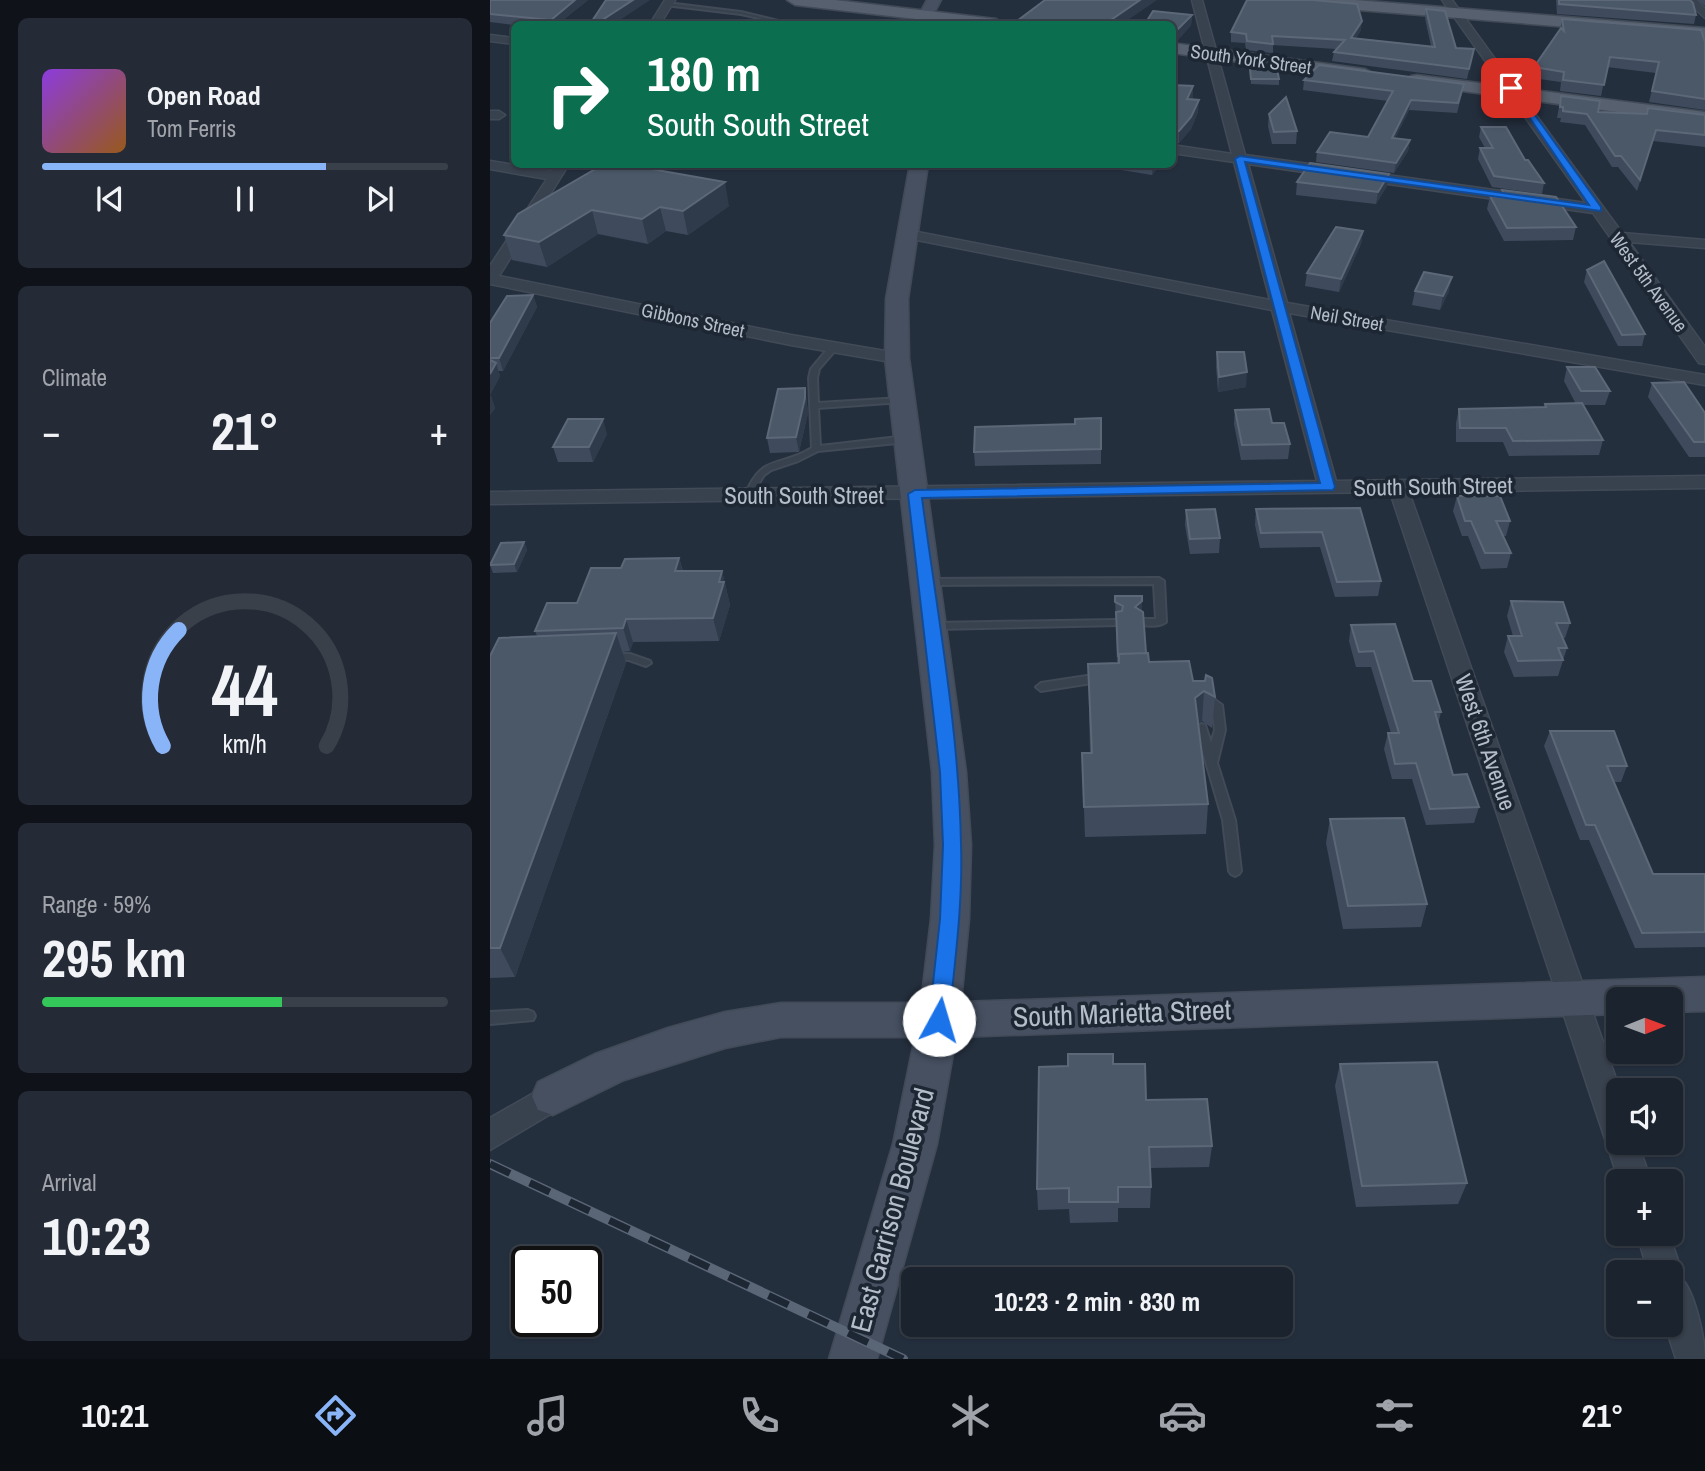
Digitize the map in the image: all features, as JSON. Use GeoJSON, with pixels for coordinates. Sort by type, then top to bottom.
{"type":"FeatureCollection","features":[{"type":"Feature","properties":{"kind":"main road"},"geometry":{"type":"LineString","coordinates":[[795,0],[944,21]]}},
{"type":"Feature","properties":{"kind":"main road"},"geometry":{"type":"LineString","coordinates":[[926,20],[934,0]]}},
{"type":"Feature","properties":{"kind":"main road"},"geometry":{"type":"LineString","coordinates":[[1296,0],[1452,7],[1705,33]]}},
{"type":"Feature","properties":{"kind":"main road","name":"South York Street"},"geometry":{"type":"LineString","coordinates":[[1176,49],[1705,118]]}},
{"type":"Feature","properties":{"kind":"main road","name":"East Garrison Boulevard"},"geometry":{"type":"LineString","coordinates":[[853,1359],[915,1144],[939,1020],[950,919],[953,845],[949,772],[897,358],[897,299],[918,168]]}},
{"type":"Feature","properties":{"kind":"main road","name":"South Marietta Street"},"geometry":{"type":"LineString","coordinates":[[553,1096],[610,1067],[668,1046],[725,1030],[781,1020],[939,1020],[1705,993]]}},
{"type":"Feature","properties":{"kind":"street"},"geometry":{"type":"LineString","coordinates":[[1196,0],[1328,487]]}},
{"type":"Feature","properties":{"kind":"street"},"geometry":{"type":"LineString","coordinates":[[1691,0],[1705,15]]}},
{"type":"Feature","properties":{"kind":"street"},"geometry":{"type":"LineString","coordinates":[[657,21],[669,2]]}},
{"type":"Feature","properties":{"kind":"street","name":"West 5th Avenue"},"geometry":{"type":"LineString","coordinates":[[1452,7],[1705,359]]}},
{"type":"Feature","properties":{"kind":"street"},"geometry":{"type":"LineString","coordinates":[[490,38],[511,41]]}},
{"type":"Feature","properties":{"kind":"street"},"geometry":{"type":"LineString","coordinates":[[1176,150],[1597,209]]}},
{"type":"Feature","properties":{"kind":"street"},"geometry":{"type":"LineString","coordinates":[[490,165],[511,167]]}},
{"type":"Feature","properties":{"kind":"street"},"geometry":{"type":"LineString","coordinates":[[490,278],[559,171],[524,168]]}},
{"type":"Feature","properties":{"kind":"street","name":"Neil Street"},"geometry":{"type":"LineString","coordinates":[[907,234],[1280,307],[1705,380]]}},
{"type":"Feature","properties":{"kind":"street"},"geometry":{"type":"LineString","coordinates":[[1617,237],[1705,244]]}},
{"type":"Feature","properties":{"kind":"street","name":"Gibbons Street"},"geometry":{"type":"LineString","coordinates":[[490,278],[897,358]]}},
{"type":"Feature","properties":{"kind":"street","name":"South South Street"},"geometry":{"type":"LineString","coordinates":[[490,498],[1705,482]]}},
{"type":"Feature","properties":{"kind":"street","name":"West 6th Avenue"},"geometry":{"type":"LineString","coordinates":[[1398,487],[1573,997]]}},
{"type":"Feature","properties":{"kind":"street"},"geometry":{"type":"LineString","coordinates":[[1573,997],[1606,1095]]}},
{"type":"Feature","properties":{"kind":"street"},"geometry":{"type":"LineString","coordinates":[[490,1135],[553,1096]]}},
{"type":"Feature","properties":{"kind":"street"},"geometry":{"type":"LineString","coordinates":[[1683,1326],[1694,1359]]}},
{"type":"Feature","properties":{"kind":"lane"},"geometry":{"type":"LineString","coordinates":[[669,2],[776,21]]}},
{"type":"Feature","properties":{"kind":"lane"},"geometry":{"type":"LineString","coordinates":[[816,449],[813,378],[815,369],[834,347]]}},
{"type":"Feature","properties":{"kind":"lane"},"geometry":{"type":"LineString","coordinates":[[816,406],[902,400]]}},
{"type":"Feature","properties":{"kind":"lane"},"geometry":{"type":"LineString","coordinates":[[748,496],[753,481],[762,470],[801,458],[816,449],[907,439]]}},
{"type":"Feature","properties":{"kind":"lane"},"geometry":{"type":"LineString","coordinates":[[925,582],[1159,581],[1161,622],[1142,622]]}},
{"type":"Feature","properties":{"kind":"lane"},"geometry":{"type":"LineString","coordinates":[[931,626],[1115,623]]}},
{"type":"Feature","properties":{"kind":"lane"},"geometry":{"type":"LineString","coordinates":[[605,657],[631,657],[646,663]]}},
{"type":"Feature","properties":{"kind":"lane"},"geometry":{"type":"LineString","coordinates":[[1041,687],[1109,678]]}},
{"type":"Feature","properties":{"kind":"lane"},"geometry":{"type":"LineString","coordinates":[[1197,706],[1196,689],[1217,705],[1220,730],[1212,763]]}},
{"type":"Feature","properties":{"kind":"lane"},"geometry":{"type":"LineString","coordinates":[[1200,728],[1229,820],[1235,871]]}},
{"type":"Feature","properties":{"kind":"lane"},"geometry":{"type":"LineString","coordinates":[[490,1018],[528,1016]]}},
{"type":"Feature","properties":{"kind":"building"},"geometry":{"type":"Polygon","coordinates":[[[490,0],[575,0],[551,20],[490,14],[490,0]]]}},
{"type":"Feature","properties":{"kind":"building"},"geometry":{"type":"Polygon","coordinates":[[[606,0],[633,0],[601,21],[592,21],[606,0]]]}},
{"type":"Feature","properties":{"kind":"building"},"geometry":{"type":"Polygon","coordinates":[[[1045,0],[1140,0],[1109,21],[1017,21],[1045,0]]]}},
{"type":"Feature","properties":{"kind":"building"},"geometry":{"type":"Polygon","coordinates":[[[1247,0],[1313,0],[1357,4],[1362,21],[1351,38],[1435,47],[1426,9],[1445,11],[1456,48],[1474,49],[1469,69],[1334,52],[1345,40],[1272,36],[1273,44],[1247,41],[1246,34],[1231,32],[1247,0]]]}},
{"type":"Feature","properties":{"kind":"building"},"geometry":{"type":"Polygon","coordinates":[[[1559,0],[1690,0],[1696,15],[1559,4],[1559,0]]]}},
{"type":"Feature","properties":{"kind":"building"},"geometry":{"type":"Polygon","coordinates":[[[1153,11],[1192,15],[1177,30],[1176,21],[1147,21],[1153,11]]]}},
{"type":"Feature","properties":{"kind":"building"},"geometry":{"type":"Polygon","coordinates":[[[1562,19],[1701,30],[1705,42],[1705,99],[1652,91],[1659,62],[1610,57],[1604,85],[1563,80],[1564,72],[1534,67],[1561,28],[1564,31],[1562,19]]]}},
{"type":"Feature","properties":{"kind":"building"},"geometry":{"type":"Polygon","coordinates":[[[1249,60],[1276,64],[1279,79],[1251,79],[1249,60]]]}},
{"type":"Feature","properties":{"kind":"building"},"geometry":{"type":"Polygon","coordinates":[[[1319,65],[1464,84],[1458,103],[1411,100],[1392,138],[1410,140],[1396,163],[1317,152],[1330,132],[1368,137],[1393,91],[1304,80],[1319,65]]]}},
{"type":"Feature","properties":{"kind":"building"},"geometry":{"type":"Polygon","coordinates":[[[1176,85],[1193,86],[1187,99],[1199,100],[1191,117],[1176,131],[1176,85]]]}},
{"type":"Feature","properties":{"kind":"building"},"geometry":{"type":"Polygon","coordinates":[[[1561,96],[1600,101],[1598,112],[1647,114],[1648,108],[1705,115],[1705,135],[1656,130],[1640,180],[1621,156],[1615,156],[1587,114],[1563,111],[1563,107],[1560,107],[1561,96]]]}},
{"type":"Feature","properties":{"kind":"building"},"geometry":{"type":"Polygon","coordinates":[[[1286,97],[1297,131],[1274,132],[1269,114],[1286,97]]]}},
{"type":"Feature","properties":{"kind":"building"},"geometry":{"type":"Polygon","coordinates":[[[1481,127],[1506,127],[1525,160],[1528,160],[1544,183],[1494,176],[1480,148],[1493,148],[1481,127]]]}},
{"type":"Feature","properties":{"kind":"building"},"geometry":{"type":"Polygon","coordinates":[[[1310,163],[1389,174],[1378,192],[1297,182],[1310,163]]]}},
{"type":"Feature","properties":{"kind":"building"},"geometry":{"type":"Polygon","coordinates":[[[597,168],[646,168],[725,182],[683,211],[660,207],[642,219],[592,210],[539,242],[504,235],[518,214],[597,168]]]}},
{"type":"Feature","properties":{"kind":"building"},"geometry":{"type":"Polygon","coordinates":[[[1502,190],[1556,197],[1576,227],[1507,228],[1490,196],[1506,198],[1502,190]]]}},
{"type":"Feature","properties":{"kind":"building"},"geometry":{"type":"Polygon","coordinates":[[[1336,227],[1363,231],[1341,279],[1307,273],[1336,227]]]}},
{"type":"Feature","properties":{"kind":"building"},"geometry":{"type":"Polygon","coordinates":[[[1604,261],[1645,334],[1622,335],[1587,270],[1604,261]]]}},
{"type":"Feature","properties":{"kind":"building"},"geometry":{"type":"Polygon","coordinates":[[[1424,272],[1452,277],[1443,296],[1415,291],[1424,272]]]}},
{"type":"Feature","properties":{"kind":"building"},"geometry":{"type":"Polygon","coordinates":[[[533,295],[499,358],[490,358],[490,323],[507,296],[533,295]]]}},
{"type":"Feature","properties":{"kind":"building"},"geometry":{"type":"Polygon","coordinates":[[[1217,352],[1244,352],[1247,372],[1219,377],[1217,352]]]}},
{"type":"Feature","properties":{"kind":"building"},"geometry":{"type":"Polygon","coordinates":[[[490,360],[496,363],[490,374],[490,360]]]}},
{"type":"Feature","properties":{"kind":"building"},"geometry":{"type":"Polygon","coordinates":[[[1567,367],[1595,367],[1610,391],[1581,391],[1567,367]]]}},
{"type":"Feature","properties":{"kind":"building"},"geometry":{"type":"Polygon","coordinates":[[[1684,382],[1705,413],[1705,442],[1694,442],[1652,383],[1684,382]]]}},
{"type":"Feature","properties":{"kind":"building"},"geometry":{"type":"Polygon","coordinates":[[[805,388],[796,437],[767,438],[778,389],[805,388]]]}},
{"type":"Feature","properties":{"kind":"building"},"geometry":{"type":"Polygon","coordinates":[[[1582,403],[1603,440],[1513,441],[1506,428],[1460,428],[1459,409],[1546,407],[1545,404],[1582,403]]]}},
{"type":"Feature","properties":{"kind":"building"},"geometry":{"type":"Polygon","coordinates":[[[1269,409],[1272,423],[1284,423],[1290,444],[1242,445],[1235,410],[1269,409]]]}},
{"type":"Feature","properties":{"kind":"building"},"geometry":{"type":"Polygon","coordinates":[[[1101,418],[1101,449],[974,452],[975,427],[1075,424],[1075,419],[1101,418]]]}},
{"type":"Feature","properties":{"kind":"building"},"geometry":{"type":"Polygon","coordinates":[[[568,419],[603,419],[589,447],[553,447],[568,419]]]}},
{"type":"Feature","properties":{"kind":"building"},"geometry":{"type":"Polygon","coordinates":[[[1457,496],[1500,496],[1510,521],[1496,521],[1511,553],[1485,553],[1471,521],[1465,521],[1457,496]]]}},
{"type":"Feature","properties":{"kind":"building"},"geometry":{"type":"Polygon","coordinates":[[[1360,508],[1381,581],[1337,582],[1322,532],[1261,533],[1256,509],[1360,508]]]}},
{"type":"Feature","properties":{"kind":"building"},"geometry":{"type":"Polygon","coordinates":[[[1215,509],[1220,538],[1190,539],[1186,510],[1215,509]]]}},
{"type":"Feature","properties":{"kind":"building"},"geometry":{"type":"Polygon","coordinates":[[[524,542],[514,564],[490,565],[501,543],[524,542]]]}},
{"type":"Feature","properties":{"kind":"building"},"geometry":{"type":"Polygon","coordinates":[[[679,558],[675,571],[722,571],[719,582],[724,582],[713,618],[626,619],[623,628],[535,631],[547,603],[577,603],[591,568],[621,568],[625,559],[679,558]]]}},
{"type":"Feature","properties":{"kind":"building"},"geometry":{"type":"Polygon","coordinates":[[[1115,596],[1142,596],[1142,601],[1135,607],[1143,612],[1146,653],[1118,655],[1116,612],[1122,611],[1123,606],[1115,602],[1115,596]]]}},
{"type":"Feature","properties":{"kind":"building"},"geometry":{"type":"Polygon","coordinates":[[[1511,601],[1563,602],[1570,623],[1556,623],[1567,648],[1558,648],[1563,660],[1518,661],[1508,636],[1522,636],[1511,601]]]}},
{"type":"Feature","properties":{"kind":"building"},"geometry":{"type":"Polygon","coordinates":[[[1395,624],[1413,681],[1431,681],[1441,712],[1435,712],[1453,775],[1467,774],[1479,807],[1430,809],[1416,763],[1395,764],[1388,733],[1399,733],[1374,651],[1359,652],[1351,625],[1395,624]]]}},
{"type":"Feature","properties":{"kind":"building"},"geometry":{"type":"Polygon","coordinates":[[[616,633],[500,948],[490,948],[490,656],[499,638],[616,633]]]}},
{"type":"Feature","properties":{"kind":"building"},"geometry":{"type":"Polygon","coordinates":[[[1148,653],[1149,662],[1189,661],[1193,681],[1205,681],[1206,675],[1212,678],[1215,697],[1204,691],[1195,698],[1208,804],[1084,807],[1082,753],[1092,753],[1088,664],[1119,663],[1119,654],[1148,653]]]}},
{"type":"Feature","properties":{"kind":"building"},"geometry":{"type":"Polygon","coordinates":[[[1550,731],[1614,731],[1627,766],[1607,766],[1653,874],[1705,874],[1705,932],[1642,933],[1595,825],[1586,825],[1550,731]]]}},
{"type":"Feature","properties":{"kind":"building"},"geometry":{"type":"Polygon","coordinates":[[[1404,818],[1427,904],[1348,906],[1330,819],[1404,818]]]}},
{"type":"Feature","properties":{"kind":"building"},"geometry":{"type":"Polygon","coordinates":[[[1068,1054],[1113,1054],[1113,1064],[1145,1064],[1146,1100],[1207,1099],[1212,1146],[1149,1147],[1151,1187],[1118,1187],[1118,1202],[1069,1202],[1069,1188],[1037,1189],[1039,1067],[1068,1066],[1068,1054]]]}},
{"type":"Feature","properties":{"kind":"building"},"geometry":{"type":"Polygon","coordinates":[[[1437,1062],[1467,1183],[1362,1186],[1340,1064],[1437,1062]]]}},
{"type":"Feature","properties":{"kind":"railway"},"geometry":{"type":"LineString","coordinates":[[490,1164],[903,1359]]}},
{"type":"Feature","properties":{"kind":"route"},"geometry":{"type":"LineString","coordinates":[[939,1020],[950,919],[953,845],[949,772],[937,660],[915,494],[1328,487],[1240,159],[1597,209],[1511,88]]}}]}
